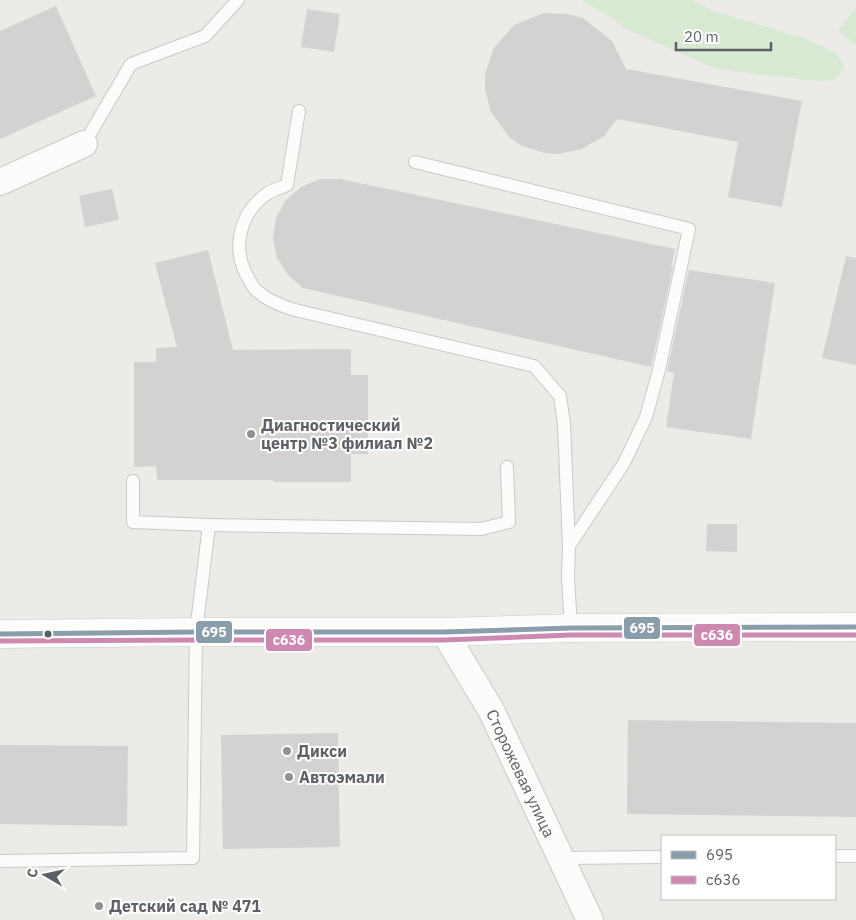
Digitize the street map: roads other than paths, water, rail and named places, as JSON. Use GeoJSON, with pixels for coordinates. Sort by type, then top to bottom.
{"type":"FeatureCollection","features":[{"type":"Feature","properties":{"kind":"street"},"geometry":{"type":"LineString","coordinates":[[0,182],[84,144]]}},
{"type":"Feature","properties":{"kind":"street"},"geometry":{"type":"LineString","coordinates":[[0,634],[444,632],[571,628],[856,627]]}},
{"type":"Feature","properties":{"kind":"street","name":"Сторожевая улица"},"geometry":{"type":"LineString","coordinates":[[444,632],[491,710],[590,920]]}},
{"type":"Feature","properties":{"kind":"lane"},"geometry":{"type":"LineString","coordinates":[[84,144],[131,64],[205,36],[238,0]]}},
{"type":"Feature","properties":{"kind":"lane"},"geometry":{"type":"LineString","coordinates":[[299,111],[286,184],[266,194],[251,209],[241,229],[239,251],[244,272],[256,290],[274,304],[534,366],[560,396],[564,424],[571,628]]}},
{"type":"Feature","properties":{"kind":"lane"},"geometry":{"type":"LineString","coordinates":[[415,162],[689,229],[659,370],[646,417],[624,463],[569,546]]}},
{"type":"Feature","properties":{"kind":"lane"},"geometry":{"type":"LineString","coordinates":[[133,481],[133,522],[481,529],[509,522],[507,467]]}},
{"type":"Feature","properties":{"kind":"lane"},"geometry":{"type":"LineString","coordinates":[[0,861],[193,858],[196,632],[209,525]]}},
{"type":"Feature","properties":{"kind":"lane"},"geometry":{"type":"LineString","coordinates":[[836,856],[856,856]]}},
{"type":"Feature","properties":{"kind":"lane"},"geometry":{"type":"LineString","coordinates":[[561,858],[661,857]]}},
{"type":"Feature","properties":{"kind":"place","name":"Диагностический центр №3 филиал №2"},"geometry":{"type":"Point","coordinates":[251,434]}},
{"type":"Feature","properties":{"kind":"place","name":"Дикси"},"geometry":{"type":"Point","coordinates":[287,751]}},
{"type":"Feature","properties":{"kind":"place","name":"Автоэмали"},"geometry":{"type":"Point","coordinates":[289,777]}},
{"type":"Feature","properties":{"kind":"place","name":"Детский сад № 471"},"geometry":{"type":"Point","coordinates":[99,906]}}]}
